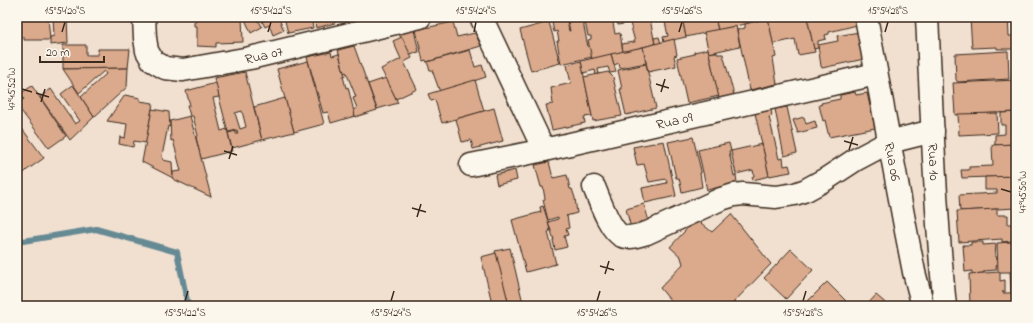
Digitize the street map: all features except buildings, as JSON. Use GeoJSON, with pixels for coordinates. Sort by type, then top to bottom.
{"type":"FeatureCollection","features":[{"type":"Feature","properties":{"kind":"street","name":"Rua 07"},"geometry":{"type":"LineString","coordinates":[[144,17],[147,52],[153,61],[165,68],[184,70],[250,58],[358,24],[420,17]]}},
{"type":"Feature","properties":{"kind":"street"},"geometry":{"type":"LineString","coordinates":[[481,17],[544,150]]}},
{"type":"Feature","properties":{"kind":"street","name":"Rua 06"},"geometry":{"type":"LineString","coordinates":[[866,17],[910,251],[923,306]]}},
{"type":"Feature","properties":{"kind":"street","name":"Rua 10"},"geometry":{"type":"LineString","coordinates":[[927,17],[934,179],[945,306]]}},
{"type":"Feature","properties":{"kind":"street","name":"Rua 09"},"geometry":{"type":"LineString","coordinates":[[471,165],[544,150],[876,74]]}},
{"type":"Feature","properties":{"kind":"street"},"geometry":{"type":"LineString","coordinates":[[594,187],[613,227],[622,236],[636,236],[647,233],[721,199],[734,195],[743,194],[776,197],[787,196],[806,190],[855,160],[889,142],[933,131]]}},
{"type":"Feature","properties":{"kind":"waterway"},"geometry":{"type":"LineString","coordinates":[[17,242],[96,229],[177,252],[188,306]]}}]}
